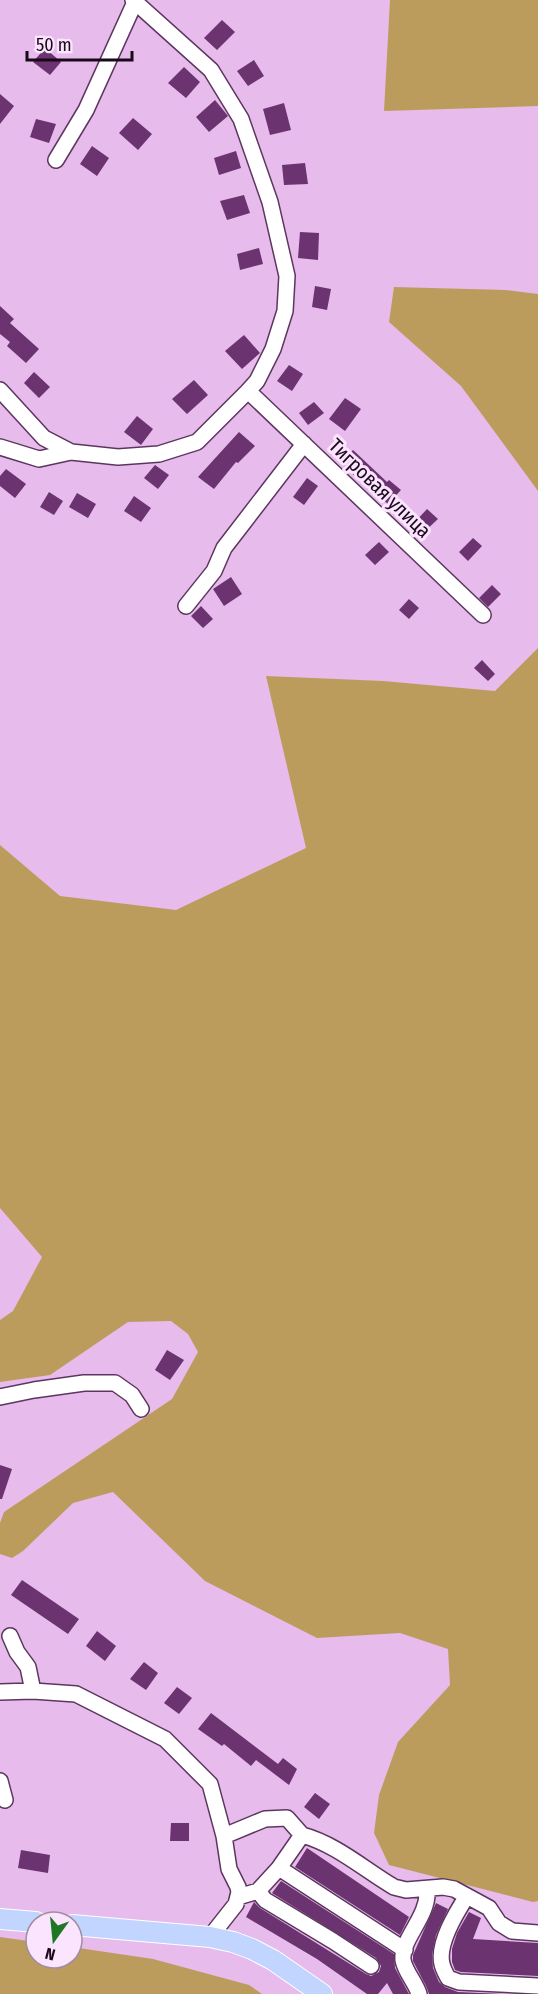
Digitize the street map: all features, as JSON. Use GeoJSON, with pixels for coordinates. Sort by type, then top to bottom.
{"type":"FeatureCollection","features":[{"type":"Feature","properties":{"kind":"main road"},"geometry":{"type":"LineString","coordinates":[[0,1919],[24,1921]]}},
{"type":"Feature","properties":{"kind":"main road"},"geometry":{"type":"LineString","coordinates":[[84,1926],[210,1937],[233,1942],[273,1960],[322,1994]]}},
{"type":"Feature","properties":{"kind":"street"},"geometry":{"type":"LineString","coordinates":[[0,447],[39,459],[71,452],[118,457],[159,454],[196,442],[257,381],[273,349],[285,311],[287,276],[270,202],[242,118],[211,70],[134,1],[86,110],[56,160]]}},
{"type":"Feature","properties":{"kind":"street"},"geometry":{"type":"LineString","coordinates":[[0,390],[44,438],[71,452]]}},
{"type":"Feature","properties":{"kind":"street","name":"Тигровая улица"},"geometry":{"type":"LineString","coordinates":[[249,391],[483,615]]}},
{"type":"Feature","properties":{"kind":"street"},"geometry":{"type":"LineString","coordinates":[[186,606],[214,571],[224,548],[304,444]]}},
{"type":"Feature","properties":{"kind":"street"},"geometry":{"type":"LineString","coordinates":[[0,1397],[84,1383],[115,1383],[132,1395],[141,1409]]}},
{"type":"Feature","properties":{"kind":"street"},"geometry":{"type":"LineString","coordinates":[[9,1636],[28,1667],[33,1691]]}},
{"type":"Feature","properties":{"kind":"street"},"geometry":{"type":"LineString","coordinates":[[0,1692],[33,1691],[76,1694],[165,1739],[210,1784],[224,1836],[229,1869],[238,1887],[236,1904],[210,1937]]}},
{"type":"Feature","properties":{"kind":"street"},"geometry":{"type":"LineString","coordinates":[[0,1781],[5,1800]]}},
{"type":"Feature","properties":{"kind":"street"},"geometry":{"type":"LineString","coordinates":[[224,1836],[265,1819],[287,1818],[302,1835],[315,1838],[394,1887],[427,1890],[443,1887],[454,1889],[489,1908],[499,1923],[512,1930],[538,1934]]}},
{"type":"Feature","properties":{"kind":"street"},"geometry":{"type":"LineString","coordinates":[[238,1898],[258,1891],[279,1868],[302,1835]]}},
{"type":"Feature","properties":{"kind":"street"},"geometry":{"type":"LineString","coordinates":[[279,1868],[405,1950]]}},
{"type":"Feature","properties":{"kind":"street"},"geometry":{"type":"LineString","coordinates":[[419,1994],[405,1965],[405,1950],[428,1902],[427,1890]]}},
{"type":"Feature","properties":{"kind":"street"},"geometry":{"type":"LineString","coordinates":[[258,1891],[265,1900],[371,1966]]}},
{"type":"Feature","properties":{"kind":"street"},"geometry":{"type":"LineString","coordinates":[[466,1896],[456,1912],[441,1952],[442,1965],[448,1978],[459,1982],[538,1986]]}},
{"type":"Feature","properties":{"kind":"shaded area"},"geometry":{"type":"Polygon","coordinates":[[[390,0],[538,0],[538,106],[384,111],[390,0]]]}},
{"type":"Feature","properties":{"kind":"shaded area"},"geometry":{"type":"Polygon","coordinates":[[[394,287],[506,290],[538,294],[538,491],[461,386],[389,322],[394,287]]]}},
{"type":"Feature","properties":{"kind":"shaded area"},"geometry":{"type":"Polygon","coordinates":[[[538,648],[538,1901],[533,1902],[389,1865],[374,1833],[379,1795],[398,1742],[450,1685],[448,1649],[400,1633],[317,1638],[205,1581],[113,1492],[73,1503],[23,1551],[12,1558],[0,1554],[0,1523],[4,1512],[172,1399],[198,1352],[188,1334],[171,1321],[128,1322],[50,1375],[0,1382],[0,1320],[13,1311],[42,1257],[0,1208],[0,845],[60,896],[176,910],[306,848],[266,676],[383,681],[495,691],[538,648]]]}},
{"type":"Feature","properties":{"kind":"shaded area"},"geometry":{"type":"Polygon","coordinates":[[[0,1937],[24,1940],[24,1970],[84,1970],[84,1949],[153,1959],[249,1985],[262,1994],[0,1994],[0,1937]]]}},
{"type":"Feature","properties":{"kind":"building"},"geometry":{"type":"Polygon","coordinates":[[[222,20],[235,32],[217,50],[204,38],[222,20]]]}},
{"type":"Feature","properties":{"kind":"building"},"geometry":{"type":"Polygon","coordinates":[[[45,48],[61,62],[50,75],[33,62],[45,48]]]}},
{"type":"Feature","properties":{"kind":"building"},"geometry":{"type":"Polygon","coordinates":[[[254,60],[264,76],[248,86],[237,71],[254,60]]]}},
{"type":"Feature","properties":{"kind":"building"},"geometry":{"type":"Polygon","coordinates":[[[184,67],[200,82],[186,98],[168,83],[184,67]]]}},
{"type":"Feature","properties":{"kind":"building"},"geometry":{"type":"Polygon","coordinates":[[[0,94],[14,106],[0,124],[0,94]]]}},
{"type":"Feature","properties":{"kind":"building"},"geometry":{"type":"Polygon","coordinates":[[[215,100],[228,116],[209,132],[196,117],[215,100]]]}},
{"type":"Feature","properties":{"kind":"building"},"geometry":{"type":"Polygon","coordinates":[[[284,103],[291,130],[270,135],[263,109],[284,103]]]}},
{"type":"Feature","properties":{"kind":"building"},"geometry":{"type":"Polygon","coordinates":[[[133,118],[152,134],[138,150],[119,133],[133,118]]]}},
{"type":"Feature","properties":{"kind":"building"},"geometry":{"type":"Polygon","coordinates":[[[36,119],[56,124],[49,143],[30,137],[36,119]]]}},
{"type":"Feature","properties":{"kind":"building"},"geometry":{"type":"Polygon","coordinates":[[[92,146],[109,158],[97,176],[80,164],[92,146]]]}},
{"type":"Feature","properties":{"kind":"building"},"geometry":{"type":"Polygon","coordinates":[[[236,151],[241,168],[219,175],[214,158],[236,151]]]}},
{"type":"Feature","properties":{"kind":"building"},"geometry":{"type":"Polygon","coordinates":[[[305,163],[308,184],[284,185],[282,165],[305,163]]]}},
{"type":"Feature","properties":{"kind":"building"},"geometry":{"type":"Polygon","coordinates":[[[244,195],[250,213],[227,220],[220,201],[244,195]]]}},
{"type":"Feature","properties":{"kind":"building"},"geometry":{"type":"Polygon","coordinates":[[[300,232],[319,233],[318,260],[298,258],[300,232]]]}},
{"type":"Feature","properties":{"kind":"building"},"geometry":{"type":"Polygon","coordinates":[[[259,248],[263,264],[240,270],[237,254],[259,248]]]}},
{"type":"Feature","properties":{"kind":"building"},"geometry":{"type":"Polygon","coordinates":[[[315,286],[331,289],[327,310],[312,307],[315,286]]]}},
{"type":"Feature","properties":{"kind":"building"},"geometry":{"type":"Polygon","coordinates":[[[0,306],[14,319],[10,323],[39,349],[26,363],[7,346],[10,342],[0,334],[0,306]]]}},
{"type":"Feature","properties":{"kind":"building"},"geometry":{"type":"Polygon","coordinates":[[[244,335],[260,353],[242,369],[225,351],[244,335]]]}},
{"type":"Feature","properties":{"kind":"building"},"geometry":{"type":"Polygon","coordinates":[[[289,365],[303,374],[292,391],[277,381],[289,365]]]}},
{"type":"Feature","properties":{"kind":"building"},"geometry":{"type":"Polygon","coordinates":[[[34,372],[50,387],[39,398],[24,383],[34,372]]]}},
{"type":"Feature","properties":{"kind":"building"},"geometry":{"type":"Polygon","coordinates":[[[194,380],[208,395],[187,414],[172,399],[194,380]]]}},
{"type":"Feature","properties":{"kind":"building"},"geometry":{"type":"Polygon","coordinates":[[[345,398],[361,409],[345,431],[329,419],[345,398]]]}},
{"type":"Feature","properties":{"kind":"building"},"geometry":{"type":"Polygon","coordinates":[[[314,402],[324,413],[308,425],[299,413],[314,402]]]}},
{"type":"Feature","properties":{"kind":"building"},"geometry":{"type":"Polygon","coordinates":[[[137,416],[153,429],[141,445],[124,432],[137,416]]]}},
{"type":"Feature","properties":{"kind":"building"},"geometry":{"type":"Polygon","coordinates":[[[239,432],[255,446],[238,463],[236,462],[214,489],[198,477],[239,432]]]}},
{"type":"Feature","properties":{"kind":"building"},"geometry":{"type":"Polygon","coordinates":[[[353,450],[387,482],[389,480],[401,490],[388,504],[341,464],[353,450]]]}},
{"type":"Feature","properties":{"kind":"building"},"geometry":{"type":"Polygon","coordinates":[[[155,465],[169,475],[158,489],[144,478],[155,465]]]}},
{"type":"Feature","properties":{"kind":"building"},"geometry":{"type":"Polygon","coordinates":[[[6,469],[26,484],[15,498],[0,486],[0,476],[6,469]]]}},
{"type":"Feature","properties":{"kind":"building"},"geometry":{"type":"Polygon","coordinates":[[[307,478],[318,486],[304,505],[293,497],[307,478]]]}},
{"type":"Feature","properties":{"kind":"building"},"geometry":{"type":"Polygon","coordinates":[[[49,492],[63,501],[54,515],[40,507],[49,492]]]}},
{"type":"Feature","properties":{"kind":"building"},"geometry":{"type":"Polygon","coordinates":[[[77,493],[96,504],[88,518],[69,507],[77,493]]]}},
{"type":"Feature","properties":{"kind":"building"},"geometry":{"type":"Polygon","coordinates":[[[134,496],[151,508],[141,522],[124,511],[134,496]]]}},
{"type":"Feature","properties":{"kind":"building"},"geometry":{"type":"Polygon","coordinates":[[[427,509],[438,519],[423,533],[413,524],[427,509]]]}},
{"type":"Feature","properties":{"kind":"building"},"geometry":{"type":"Polygon","coordinates":[[[473,538],[482,546],[468,561],[459,552],[473,538]]]}},
{"type":"Feature","properties":{"kind":"building"},"geometry":{"type":"Polygon","coordinates":[[[379,542],[389,552],[375,565],[365,555],[379,542]]]}},
{"type":"Feature","properties":{"kind":"building"},"geometry":{"type":"Polygon","coordinates":[[[231,577],[242,594],[224,606],[213,589],[231,577]]]}},
{"type":"Feature","properties":{"kind":"building"},"geometry":{"type":"Polygon","coordinates":[[[492,585],[501,594],[488,607],[479,598],[492,585]]]}},
{"type":"Feature","properties":{"kind":"building"},"geometry":{"type":"Polygon","coordinates":[[[409,599],[419,608],[409,619],[399,610],[409,599]]]}},
{"type":"Feature","properties":{"kind":"building"},"geometry":{"type":"Polygon","coordinates":[[[201,606],[213,619],[203,628],[191,616],[201,606]]]}},
{"type":"Feature","properties":{"kind":"building"},"geometry":{"type":"Polygon","coordinates":[[[482,660],[495,674],[488,681],[474,668],[482,660]]]}},
{"type":"Feature","properties":{"kind":"building"},"geometry":{"type":"Polygon","coordinates":[[[167,1350],[184,1360],[170,1380],[155,1370],[167,1350]]]}},
{"type":"Feature","properties":{"kind":"building"},"geometry":{"type":"Polygon","coordinates":[[[0,1465],[12,1469],[2,1499],[0,1499],[0,1465]]]}},
{"type":"Feature","properties":{"kind":"building"},"geometry":{"type":"Polygon","coordinates":[[[22,1580],[79,1619],[68,1634],[11,1595],[22,1580]]]}},
{"type":"Feature","properties":{"kind":"building"},"geometry":{"type":"Polygon","coordinates":[[[97,1631],[116,1646],[105,1661],[86,1646],[97,1631]]]}},
{"type":"Feature","properties":{"kind":"building"},"geometry":{"type":"Polygon","coordinates":[[[144,1662],[158,1673],[146,1690],[130,1679],[144,1662]]]}},
{"type":"Feature","properties":{"kind":"building"},"geometry":{"type":"Polygon","coordinates":[[[177,1687],[192,1698],[179,1714],[164,1703],[177,1687]]]}},
{"type":"Feature","properties":{"kind":"building"},"geometry":{"type":"Polygon","coordinates":[[[211,1713],[278,1764],[283,1758],[297,1769],[289,1785],[256,1760],[251,1766],[224,1744],[222,1746],[198,1729],[211,1713]]]}},
{"type":"Feature","properties":{"kind":"building"},"geometry":{"type":"Polygon","coordinates":[[[315,1793],[330,1804],[319,1819],[304,1807],[315,1793]]]}},
{"type":"Feature","properties":{"kind":"building"},"geometry":{"type":"Polygon","coordinates":[[[171,1823],[189,1823],[189,1841],[170,1841],[171,1823]]]}},
{"type":"Feature","properties":{"kind":"building"},"geometry":{"type":"Polygon","coordinates":[[[307,1848],[409,1917],[400,1935],[295,1867],[307,1848]]]}},
{"type":"Feature","properties":{"kind":"building"},"geometry":{"type":"Polygon","coordinates":[[[21,1850],[50,1855],[48,1873],[18,1868],[21,1850]]]}},
{"type":"Feature","properties":{"kind":"building"},"geometry":{"type":"Polygon","coordinates":[[[281,1881],[394,1954],[395,1968],[409,1994],[393,1994],[387,1983],[378,1994],[367,1994],[317,1959],[246,1917],[254,1902],[260,1908],[366,1974],[371,1976],[379,1972],[381,1966],[376,1958],[272,1893],[281,1881]]]}},
{"type":"Feature","properties":{"kind":"building"},"geometry":{"type":"Polygon","coordinates":[[[436,1903],[448,1909],[436,1935],[432,1955],[433,1968],[439,1982],[458,1992],[503,1994],[429,1994],[413,1961],[413,1955],[436,1903]]]}},
{"type":"Feature","properties":{"kind":"building"},"geometry":{"type":"Polygon","coordinates":[[[469,1912],[481,1918],[473,1939],[538,1943],[538,1976],[455,1970],[452,1962],[452,1949],[457,1933],[469,1912]]]}}]}
